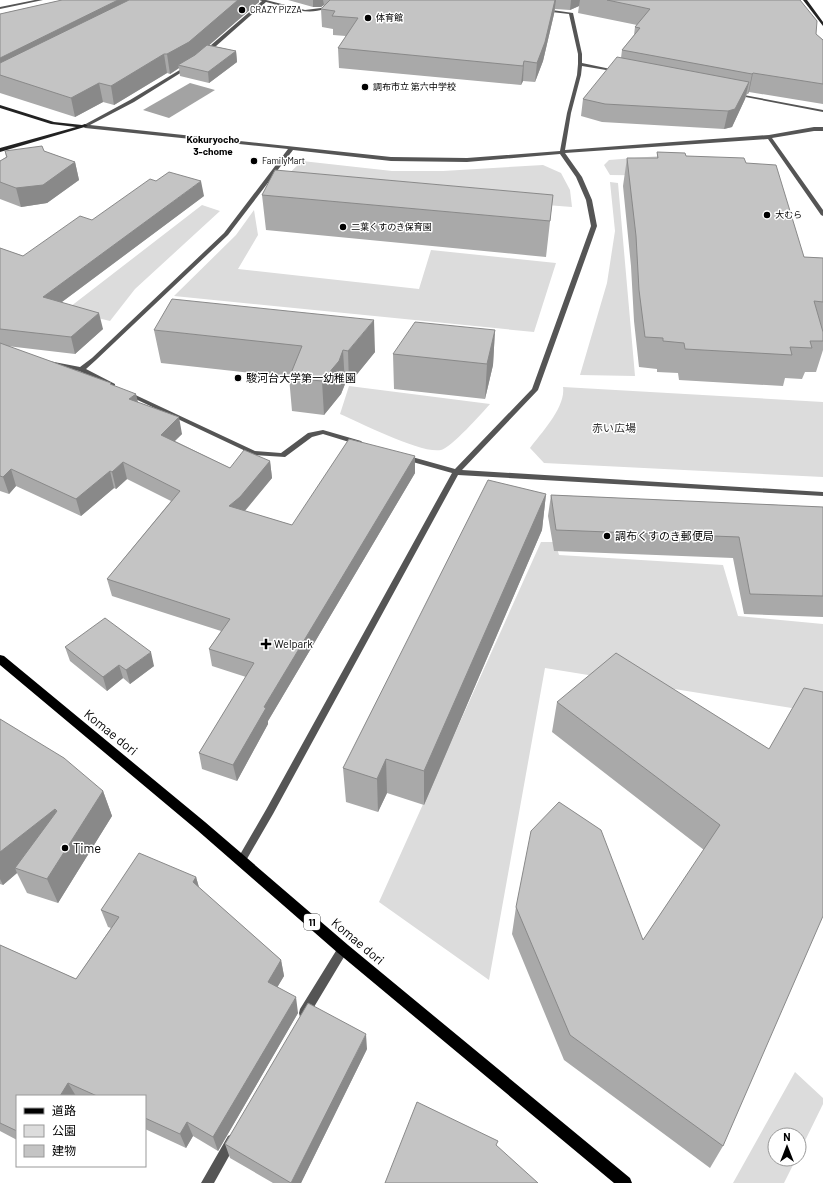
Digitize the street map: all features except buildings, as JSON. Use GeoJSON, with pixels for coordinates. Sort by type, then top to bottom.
{"type":"FeatureCollection","features":[{"type":"Feature","properties":{"kind":"main road","name":"Komae dori"},"geometry":{"type":"LineString","coordinates":[[0,659],[201,826],[343,949],[625,1183]]}},
{"type":"Feature","properties":{"kind":"street"},"geometry":{"type":"LineString","coordinates":[[0,8],[42,0]]}},
{"type":"Feature","properties":{"kind":"street"},"geometry":{"type":"LineString","coordinates":[[260,0],[305,11],[322,9],[339,0]]}},
{"type":"Feature","properties":{"kind":"street"},"geometry":{"type":"LineString","coordinates":[[805,0],[823,25]]}},
{"type":"Feature","properties":{"kind":"street"},"geometry":{"type":"LineString","coordinates":[[200,58],[265,1]]}},
{"type":"Feature","properties":{"kind":"street"},"geometry":{"type":"LineString","coordinates":[[806,9],[813,10]]}},
{"type":"Feature","properties":{"kind":"street"},"geometry":{"type":"LineString","coordinates":[[540,10],[571,13],[578,10]]}},
{"type":"Feature","properties":{"kind":"street"},"geometry":{"type":"LineString","coordinates":[[241,861],[456,472],[535,390],[594,226],[589,200],[584,188],[579,177],[562,153],[569,113],[579,75],[580,64],[580,54],[571,13]]}},
{"type":"Feature","properties":{"kind":"street"},"geometry":{"type":"LineString","coordinates":[[0,150],[85,126],[132,101],[194,63]]}},
{"type":"Feature","properties":{"kind":"street"},"geometry":{"type":"LineString","coordinates":[[580,64],[627,73]]}},
{"type":"Feature","properties":{"kind":"street"},"geometry":{"type":"LineString","coordinates":[[729,93],[823,111]]}},
{"type":"Feature","properties":{"kind":"street"},"geometry":{"type":"LineString","coordinates":[[0,106],[53,123],[391,159],[467,160],[653,144],[768,137],[814,129],[823,129]]}},
{"type":"Feature","properties":{"kind":"street"},"geometry":{"type":"LineString","coordinates":[[814,129],[823,123]]}},
{"type":"Feature","properties":{"kind":"street"},"geometry":{"type":"LineString","coordinates":[[768,137],[823,214]]}},
{"type":"Feature","properties":{"kind":"street"},"geometry":{"type":"LineString","coordinates":[[81,369],[94,359],[226,234],[292,148]]}},
{"type":"Feature","properties":{"kind":"street"},"geometry":{"type":"LineString","coordinates":[[42,362],[81,369],[254,453],[282,456],[310,435],[323,432],[367,445]]}},
{"type":"Feature","properties":{"kind":"street"},"geometry":{"type":"LineString","coordinates":[[396,454],[456,472],[823,494]]}},
{"type":"Feature","properties":{"kind":"street"},"geometry":{"type":"LineString","coordinates":[[297,1026],[343,949]]}},
{"type":"Feature","properties":{"kind":"street"},"geometry":{"type":"LineString","coordinates":[[207,1183],[238,1128]]}},
{"type":"Feature","properties":{"kind":"green space"},"geometry":{"type":"Polygon","coordinates":[[[685,154],[690,176],[610,175],[604,165],[609,160],[685,154]]]}},
{"type":"Feature","properties":{"kind":"green space"},"geometry":{"type":"Polygon","coordinates":[[[302,161],[392,171],[443,171],[543,165],[561,173],[570,190],[572,207],[278,184],[302,161]]]}},
{"type":"Feature","properties":{"kind":"green space"},"geometry":{"type":"Polygon","coordinates":[[[610,182],[618,183],[635,376],[580,375],[607,283],[615,231],[610,182]]]}},
{"type":"Feature","properties":{"kind":"green space"},"geometry":{"type":"Polygon","coordinates":[[[202,205],[220,211],[135,289],[110,321],[66,310],[202,205]]]}},
{"type":"Feature","properties":{"kind":"green space"},"geometry":{"type":"Polygon","coordinates":[[[254,210],[258,235],[238,269],[419,289],[431,250],[556,263],[534,332],[174,296],[236,235],[254,210]]]}},
{"type":"Feature","properties":{"kind":"green space"},"geometry":{"type":"Polygon","coordinates":[[[349,386],[490,404],[466,430],[446,448],[441,450],[432,450],[406,443],[340,414],[349,386]]]}},
{"type":"Feature","properties":{"kind":"green space","name":"赤い広場"},"geometry":{"type":"Polygon","coordinates":[[[563,387],[823,402],[823,477],[544,463],[530,448],[557,411],[563,395],[563,387]]]}},
{"type":"Feature","properties":{"kind":"green space"},"geometry":{"type":"Polygon","coordinates":[[[541,542],[555,542],[559,555],[723,565],[738,616],[823,624],[823,713],[545,668],[489,980],[379,902],[541,542]]]}},
{"type":"Feature","properties":{"kind":"green space"},"geometry":{"type":"Polygon","coordinates":[[[795,1072],[823,1098],[823,1104],[807,1137],[807,1127],[767,1127],[767,1167],[792,1167],[784,1183],[733,1183],[795,1072]]]}},
{"type":"Feature","properties":{"kind":"shaded area"},"geometry":{"type":"Polygon","coordinates":[[[190,83],[215,90],[169,118],[143,110],[190,83]]]}},
{"type":"Feature","properties":{"kind":"place","name":"CRAZY PIZZA"},"geometry":{"type":"Point","coordinates":[242,10]}},
{"type":"Feature","properties":{"kind":"place","name":"体育館"},"geometry":{"type":"Point","coordinates":[368,18]}},
{"type":"Feature","properties":{"kind":"place","name":"調布市立 第六中学校"},"geometry":{"type":"Point","coordinates":[365,87]}},
{"type":"Feature","properties":{"kind":"place","name":"FamilyMart"},"geometry":{"type":"Point","coordinates":[254,161]}},
{"type":"Feature","properties":{"kind":"place","name":"大むら"},"geometry":{"type":"Point","coordinates":[767,215]}},
{"type":"Feature","properties":{"kind":"place","name":"二葉くすのき保育園"},"geometry":{"type":"Point","coordinates":[343,227]}},
{"type":"Feature","properties":{"kind":"place","name":"駿河台大学第一幼稚園"},"geometry":{"type":"Point","coordinates":[238,378]}},
{"type":"Feature","properties":{"kind":"place","name":"調布くすのき郵便局"},"geometry":{"type":"Point","coordinates":[607,536]}},
{"type":"Feature","properties":{"kind":"place","name":"Welpark"},"geometry":{"type":"Point","coordinates":[266,644]}},
{"type":"Feature","properties":{"kind":"place","name":"Time"},"geometry":{"type":"Point","coordinates":[65,848]}},
{"type":"Feature","properties":{"kind":"district","name":"Kokuryocho 3-chome"},"geometry":{"type":"Point","coordinates":[213,144]}}]}
